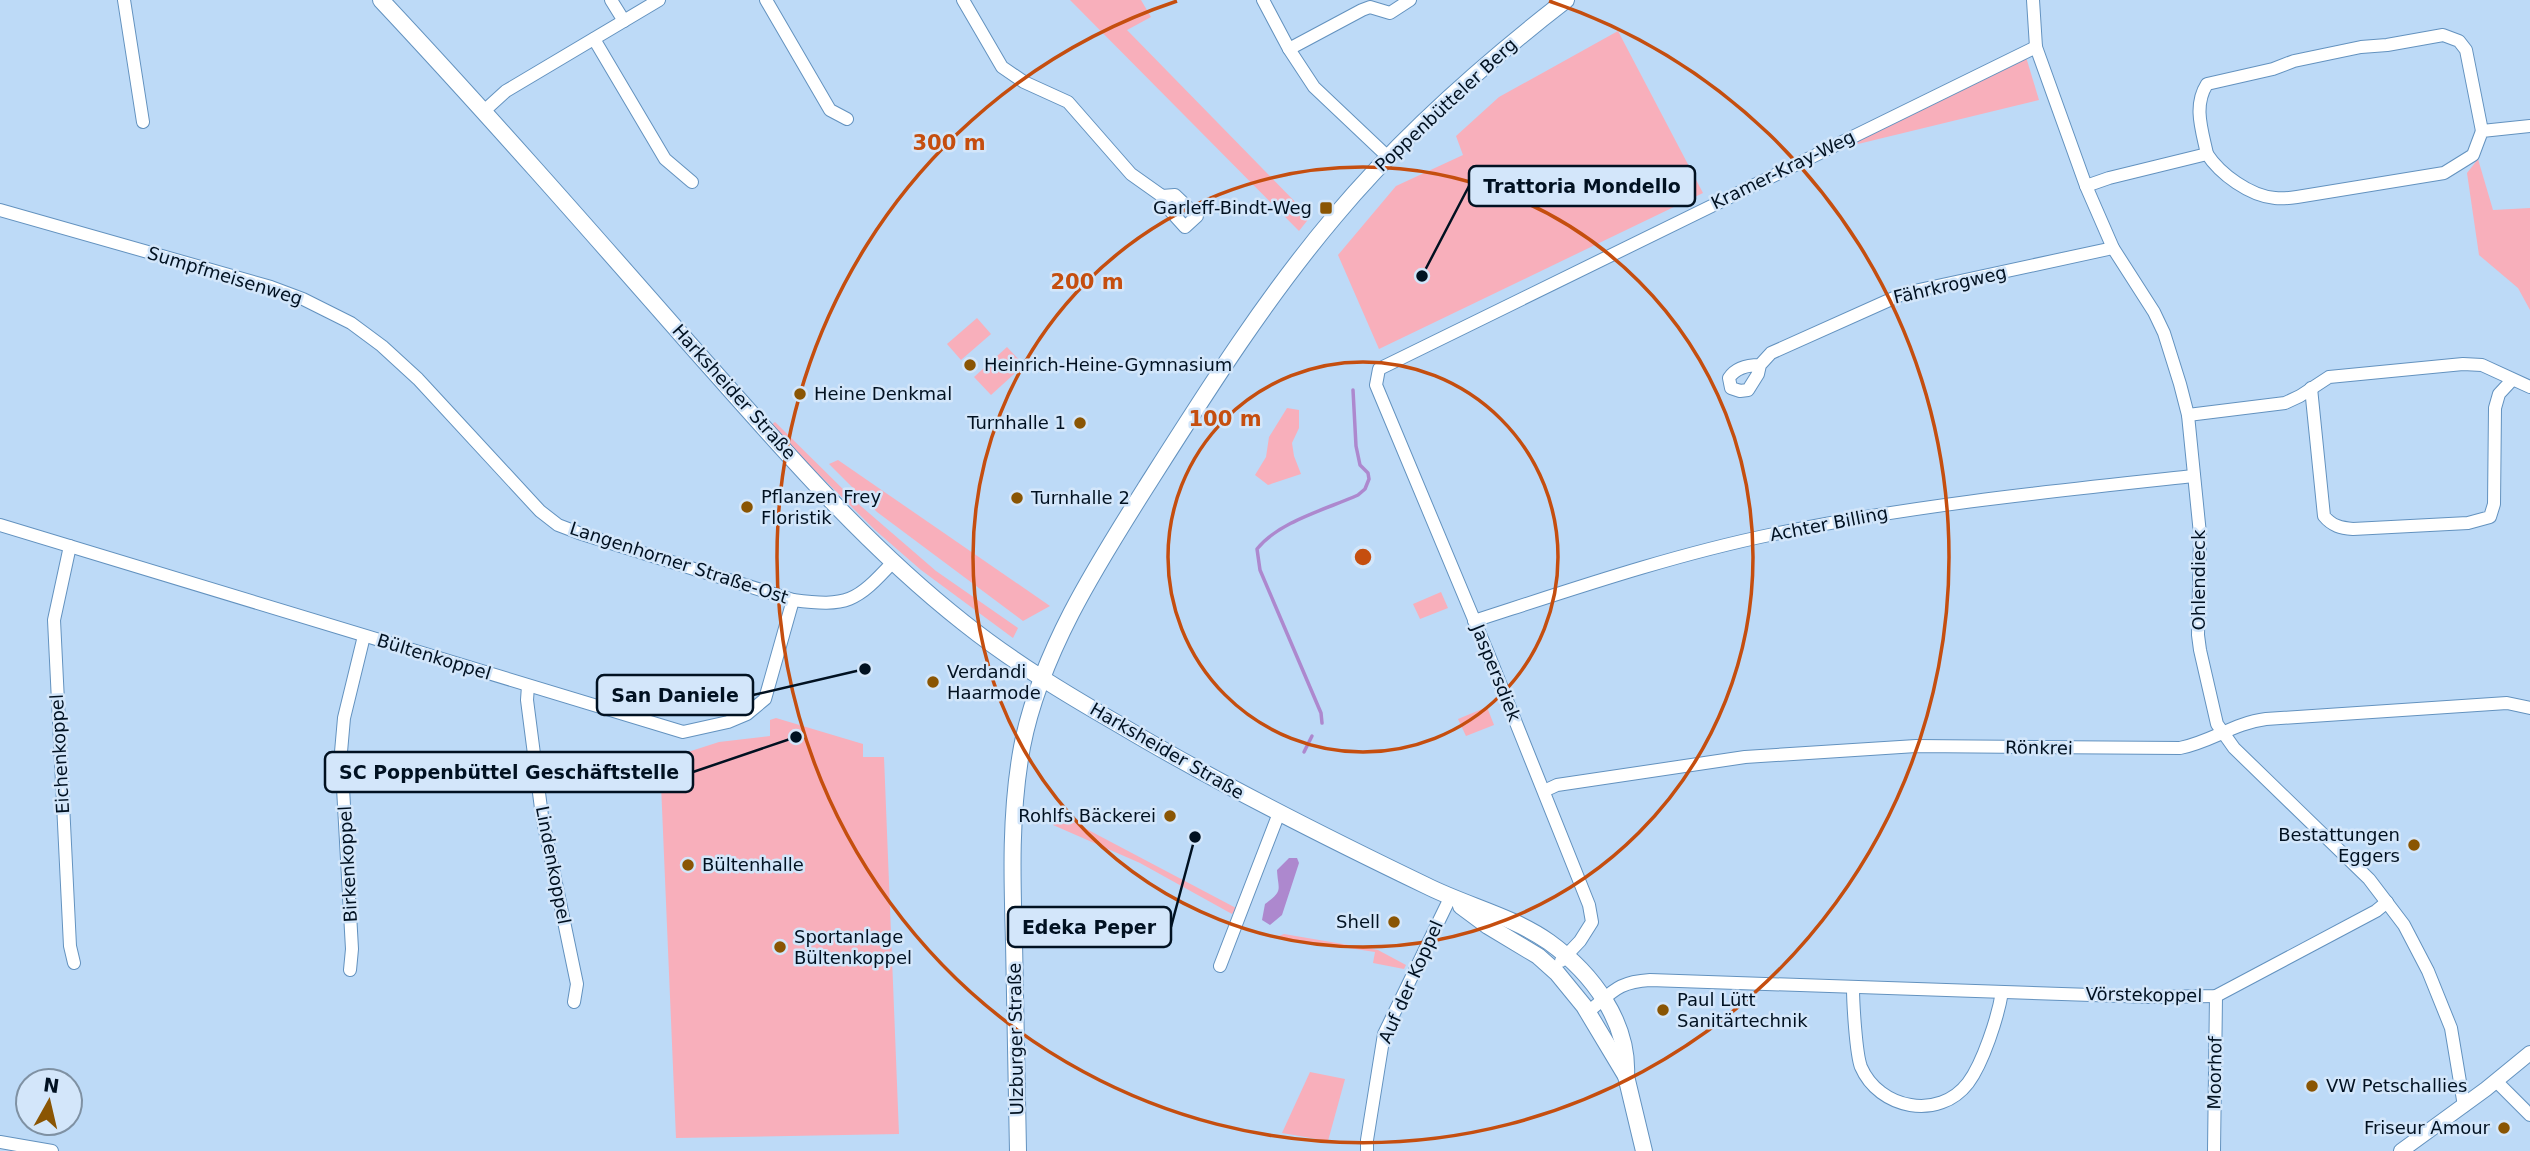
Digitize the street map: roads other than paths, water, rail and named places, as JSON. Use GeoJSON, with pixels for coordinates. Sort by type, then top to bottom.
{"type":"FeatureCollection","features":[{"type":"Feature","properties":{"kind":"main road","name":"Harksheider Straße"},"geometry":{"type":"LineString","coordinates":[[381,0],[484,111],[763,427],[892,562],[965,624],[1043,679],[1158,748],[1279,813],[1450,898],[1494,912],[1535,933],[1566,956],[1604,999],[1622,1037],[1627,1057],[1626,1076],[1644,1151]]}},
{"type":"Feature","properties":{"kind":"main road","name":"Poppenbütteler Berg"},"geometry":{"type":"LineString","coordinates":[[1043,679],[1079,603],[1117,534],[1204,394],[1316,239],[1388,157],[1481,68],[1566,0]]}},
{"type":"Feature","properties":{"kind":"main road","name":"Ulzburger Straße"},"geometry":{"type":"LineString","coordinates":[[1018,1151],[1012,855],[1016,794],[1023,746],[1031,710],[1043,679]]}},
{"type":"Feature","properties":{"kind":"main road","name":"Harksheider Straße"},"geometry":{"type":"LineString","coordinates":[[1450,898],[1488,926],[1529,949],[1553,969],[1588,1012],[1626,1076]]}},
{"type":"Feature","properties":{"kind":"street"},"geometry":{"type":"LineString","coordinates":[[124,0],[143,122]]}},
{"type":"Feature","properties":{"kind":"street"},"geometry":{"type":"LineString","coordinates":[[611,0],[624,21]]}},
{"type":"Feature","properties":{"kind":"street"},"geometry":{"type":"LineString","coordinates":[[484,111],[506,91],[659,0]]}},
{"type":"Feature","properties":{"kind":"street"},"geometry":{"type":"LineString","coordinates":[[766,0],[830,110],[847,118]]}},
{"type":"Feature","properties":{"kind":"street"},"geometry":{"type":"LineString","coordinates":[[963,0],[1002,67],[1024,82],[1068,102],[1131,174],[1162,196]]}},
{"type":"Feature","properties":{"kind":"street"},"geometry":{"type":"LineString","coordinates":[[1263,0],[1289,49],[1314,87],[1388,157]]}},
{"type":"Feature","properties":{"kind":"street"},"geometry":{"type":"LineString","coordinates":[[1289,49],[1362,10],[1370,7],[1390,13],[1410,0]]}},
{"type":"Feature","properties":{"kind":"street","name":"Ohlendieck"},"geometry":{"type":"LineString","coordinates":[[2033,0],[2036,47],[2086,186],[2113,248],[2145,296],[2164,333],[2188,415],[2200,534],[2198,635],[2213,713],[2221,733],[2234,748],[2369,879],[2387,902],[2417,949],[2446,1016],[2455,1046],[2464,1105]]}},
{"type":"Feature","properties":{"kind":"street"},"geometry":{"type":"LineString","coordinates":[[2443,34],[2459,41],[2466,50],[2482,131],[2473,155],[2444,173],[2297,197],[2276,198],[2259,195],[2215,165],[2207,154],[2199,96],[2207,84],[2273,69],[2294,61],[2443,34]]}},
{"type":"Feature","properties":{"kind":"street"},"geometry":{"type":"LineString","coordinates":[[594,39],[665,159],[692,182]]}},
{"type":"Feature","properties":{"kind":"street","name":"Kramer-Kray-Weg"},"geometry":{"type":"LineString","coordinates":[[1379,369],[2036,47]]}},
{"type":"Feature","properties":{"kind":"street"},"geometry":{"type":"LineString","coordinates":[[2482,131],[2530,126]]}},
{"type":"Feature","properties":{"kind":"street"},"geometry":{"type":"LineString","coordinates":[[2086,186],[2207,154]]}},
{"type":"Feature","properties":{"kind":"street","name":"Sumpfmeisenweg"},"geometry":{"type":"LineString","coordinates":[[0,210],[271,287],[303,299],[351,323],[382,346],[418,379],[540,511]]}},
{"type":"Feature","properties":{"kind":"street","name":"Fährkrogweg"},"geometry":{"type":"LineString","coordinates":[[1760,365],[1772,353],[1905,293],[2113,248]]}},
{"type":"Feature","properties":{"kind":"street"},"geometry":{"type":"LineString","coordinates":[[2188,415],[2285,403],[2324,379],[2333,377],[2463,364],[2482,365],[2530,387]]}},
{"type":"Feature","properties":{"kind":"street","name":"Jaspersdiek"},"geometry":{"type":"LineString","coordinates":[[1379,369],[1376,385],[1592,914],[1588,929],[1553,969]]}},
{"type":"Feature","properties":{"kind":"street"},"geometry":{"type":"LineString","coordinates":[[2311,388],[2324,516],[2333,525],[2342,528],[2379,527],[2468,523],[2490,517],[2494,504],[2495,408],[2499,394],[2512,380]]}},
{"type":"Feature","properties":{"kind":"street","name":"Achter Billing"},"geometry":{"type":"LineString","coordinates":[[1474,621],[1658,563],[1773,534],[1964,501],[2194,476]]}},
{"type":"Feature","properties":{"kind":"street","name":"Langenhorner Straße-Ost"},"geometry":{"type":"LineString","coordinates":[[540,511],[558,525],[579,533],[793,600],[835,603],[847,601],[871,586],[892,562]]}},
{"type":"Feature","properties":{"kind":"street","name":"Bültenkoppel"},"geometry":{"type":"LineString","coordinates":[[0,525],[683,732],[728,722],[747,714],[765,699],[793,600]]}},
{"type":"Feature","properties":{"kind":"street","name":"Eichenkoppel"},"geometry":{"type":"LineString","coordinates":[[70,546],[54,620],[69,946],[74,962]]}},
{"type":"Feature","properties":{"kind":"street","name":"Birkenkoppel"},"geometry":{"type":"LineString","coordinates":[[350,970],[351,937],[341,752],[344,718],[365,636]]}},
{"type":"Feature","properties":{"kind":"street","name":"Lindenkoppel"},"geometry":{"type":"LineString","coordinates":[[528,686],[527,700],[542,816],[577,984],[574,1002]]}},
{"type":"Feature","properties":{"kind":"street","name":"Rönkrei"},"geometry":{"type":"LineString","coordinates":[[1544,791],[1557,785],[1745,758],[1916,746],[2180,748],[2204,741],[2238,724],[2271,718],[2508,703],[2530,708]]}},
{"type":"Feature","properties":{"kind":"street"},"geometry":{"type":"LineString","coordinates":[[1220,966],[1279,813]]}},
{"type":"Feature","properties":{"kind":"street","name":"Auf der Koppel"},"geometry":{"type":"LineString","coordinates":[[1367,1151],[1384,1034],[1450,898]]}},
{"type":"Feature","properties":{"kind":"street","name":"Vörstekoppel"},"geometry":{"type":"LineString","coordinates":[[1588,1012],[1620,985],[1630,981],[1650,980],[2161,997],[2216,996],[2376,911],[2387,902]]}},
{"type":"Feature","properties":{"kind":"street"},"geometry":{"type":"LineString","coordinates":[[1853,986],[1861,1067],[1881,1094],[1907,1106],[1926,1106],[1954,1096],[1968,1082],[1981,1058],[2002,992]]}},
{"type":"Feature","properties":{"kind":"street","name":"Moorhof"},"geometry":{"type":"LineString","coordinates":[[2214,1151],[2216,996]]}},
{"type":"Feature","properties":{"kind":"street"},"geometry":{"type":"LineString","coordinates":[[2401,1151],[2496,1082],[2530,1053]]}},
{"type":"Feature","properties":{"kind":"street"},"geometry":{"type":"LineString","coordinates":[[2496,1082],[2530,1115]]}},
{"type":"Feature","properties":{"kind":"street"},"geometry":{"type":"LineString","coordinates":[[0,1142],[52,1151]]}},
{"type":"Feature","properties":{"kind":"waterway"},"geometry":{"type":"LineString","coordinates":[[1322,723],[1321,713],[1260,570],[1257,549],[1277,531],[1358,495],[1365,489],[1369,479],[1368,473],[1360,465],[1356,446],[1353,390]]}},
{"type":"Feature","properties":{"kind":"waterway"},"geometry":{"type":"LineString","coordinates":[[1304,752],[1312,736]]}},
{"type":"Feature","properties":{"kind":"place","name":"Garleff-Bindt-Weg"},"geometry":{"type":"Point","coordinates":[1326,208]}},
{"type":"Feature","properties":{"kind":"place","name":"Trattoria Mondello"},"geometry":{"type":"Point","coordinates":[1422,276]}},
{"type":"Feature","properties":{"kind":"place","name":"Heinrich-Heine-Gymnasium"},"geometry":{"type":"Point","coordinates":[970,365]}},
{"type":"Feature","properties":{"kind":"place","name":"Heine Denkmal"},"geometry":{"type":"Point","coordinates":[800,394]}},
{"type":"Feature","properties":{"kind":"place","name":"Turnhalle 1"},"geometry":{"type":"Point","coordinates":[1080,423]}},
{"type":"Feature","properties":{"kind":"place","name":"Turnhalle 2"},"geometry":{"type":"Point","coordinates":[1017,498]}},
{"type":"Feature","properties":{"kind":"place","name":"Pflanzen Frey Floristik"},"geometry":{"type":"Point","coordinates":[747,507]}},
{"type":"Feature","properties":{"kind":"place","name":"San Daniele"},"geometry":{"type":"Point","coordinates":[865,669]}},
{"type":"Feature","properties":{"kind":"place","name":"Verdandi Haarmode"},"geometry":{"type":"Point","coordinates":[933,682]}},
{"type":"Feature","properties":{"kind":"place","name":"SC Poppenbüttel Geschäftstelle"},"geometry":{"type":"Point","coordinates":[796,737]}},
{"type":"Feature","properties":{"kind":"place","name":"Rohlfs Bäckerei"},"geometry":{"type":"Point","coordinates":[1170,816]}},
{"type":"Feature","properties":{"kind":"place","name":"Edeka Peper"},"geometry":{"type":"Point","coordinates":[1195,837]}},
{"type":"Feature","properties":{"kind":"place","name":"Bestattungen Eggers"},"geometry":{"type":"Point","coordinates":[2414,845]}},
{"type":"Feature","properties":{"kind":"place","name":"Bültenhalle"},"geometry":{"type":"Point","coordinates":[688,865]}},
{"type":"Feature","properties":{"kind":"place","name":"Shell"},"geometry":{"type":"Point","coordinates":[1394,922]}},
{"type":"Feature","properties":{"kind":"place","name":"Sportanlage Bültenkoppel"},"geometry":{"type":"Point","coordinates":[780,947]}},
{"type":"Feature","properties":{"kind":"place","name":"Paul Lütt Sanitärtechnik"},"geometry":{"type":"Point","coordinates":[1663,1010]}},
{"type":"Feature","properties":{"kind":"place","name":"VW Petschallies"},"geometry":{"type":"Point","coordinates":[2312,1086]}},
{"type":"Feature","properties":{"kind":"place","name":"Friseur Amour"},"geometry":{"type":"Point","coordinates":[2504,1128]}}]}
